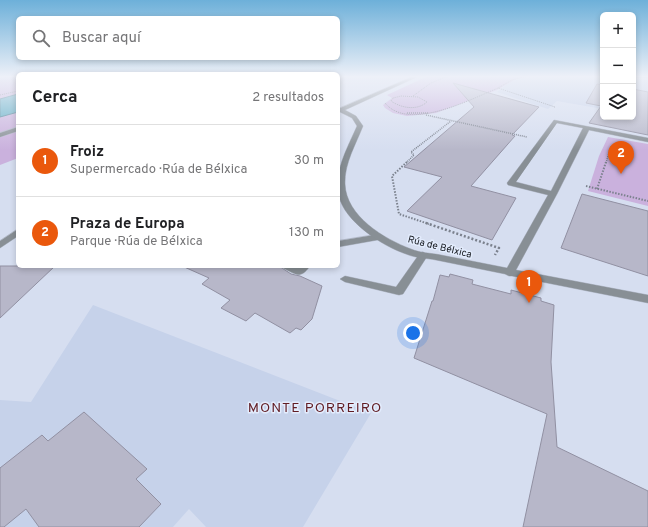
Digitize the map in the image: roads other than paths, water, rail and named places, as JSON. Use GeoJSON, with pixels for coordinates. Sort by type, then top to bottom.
{"type":"FeatureCollection","features":[{"type":"Feature","properties":{"kind":"street"},"geometry":{"type":"LineString","coordinates":[[340,111],[362,101]]}},
{"type":"Feature","properties":{"kind":"street","name":"Rúa de Bélxica"},"geometry":{"type":"LineString","coordinates":[[340,111],[354,117],[360,126],[344,170],[341,185],[346,203],[354,217],[380,237],[409,252],[509,273],[648,299]]}},
{"type":"Feature","properties":{"kind":"street"},"geometry":{"type":"LineString","coordinates":[[553,194],[511,183],[556,121],[648,140]]}},
{"type":"Feature","properties":{"kind":"street"},"geometry":{"type":"LineString","coordinates":[[509,273],[553,194],[587,127]]}},
{"type":"Feature","properties":{"kind":"street"},"geometry":{"type":"LineString","coordinates":[[1,134],[16,130]]}},
{"type":"Feature","properties":{"kind":"street"},"geometry":{"type":"LineString","coordinates":[[0,246],[16,234]]}},
{"type":"Feature","properties":{"kind":"street"},"geometry":{"type":"LineString","coordinates":[[340,244],[380,237]]}},
{"type":"Feature","properties":{"kind":"street"},"geometry":{"type":"LineString","coordinates":[[345,279],[399,291],[423,255]]}},
{"type":"Feature","properties":{"kind":"street"},"geometry":{"type":"LineString","coordinates":[[291,268],[300,272],[303,268]]}},
{"type":"Feature","properties":{"kind":"water"},"geometry":{"type":"Polygon","coordinates":[[[0,101],[16,101],[16,113],[0,117],[0,101]]]}},
{"type":"Feature","properties":{"kind":"place","name":"Praza de Europa"},"geometry":{"type":"Point","coordinates":[621,174]}},
{"type":"Feature","properties":{"kind":"place","name":"Froiz"},"geometry":{"type":"Point","coordinates":[529,303]}},
{"type":"Feature","properties":{"kind":"district","name":"MONTE PORREIRO"},"geometry":{"type":"Point","coordinates":[315,407]}}]}
